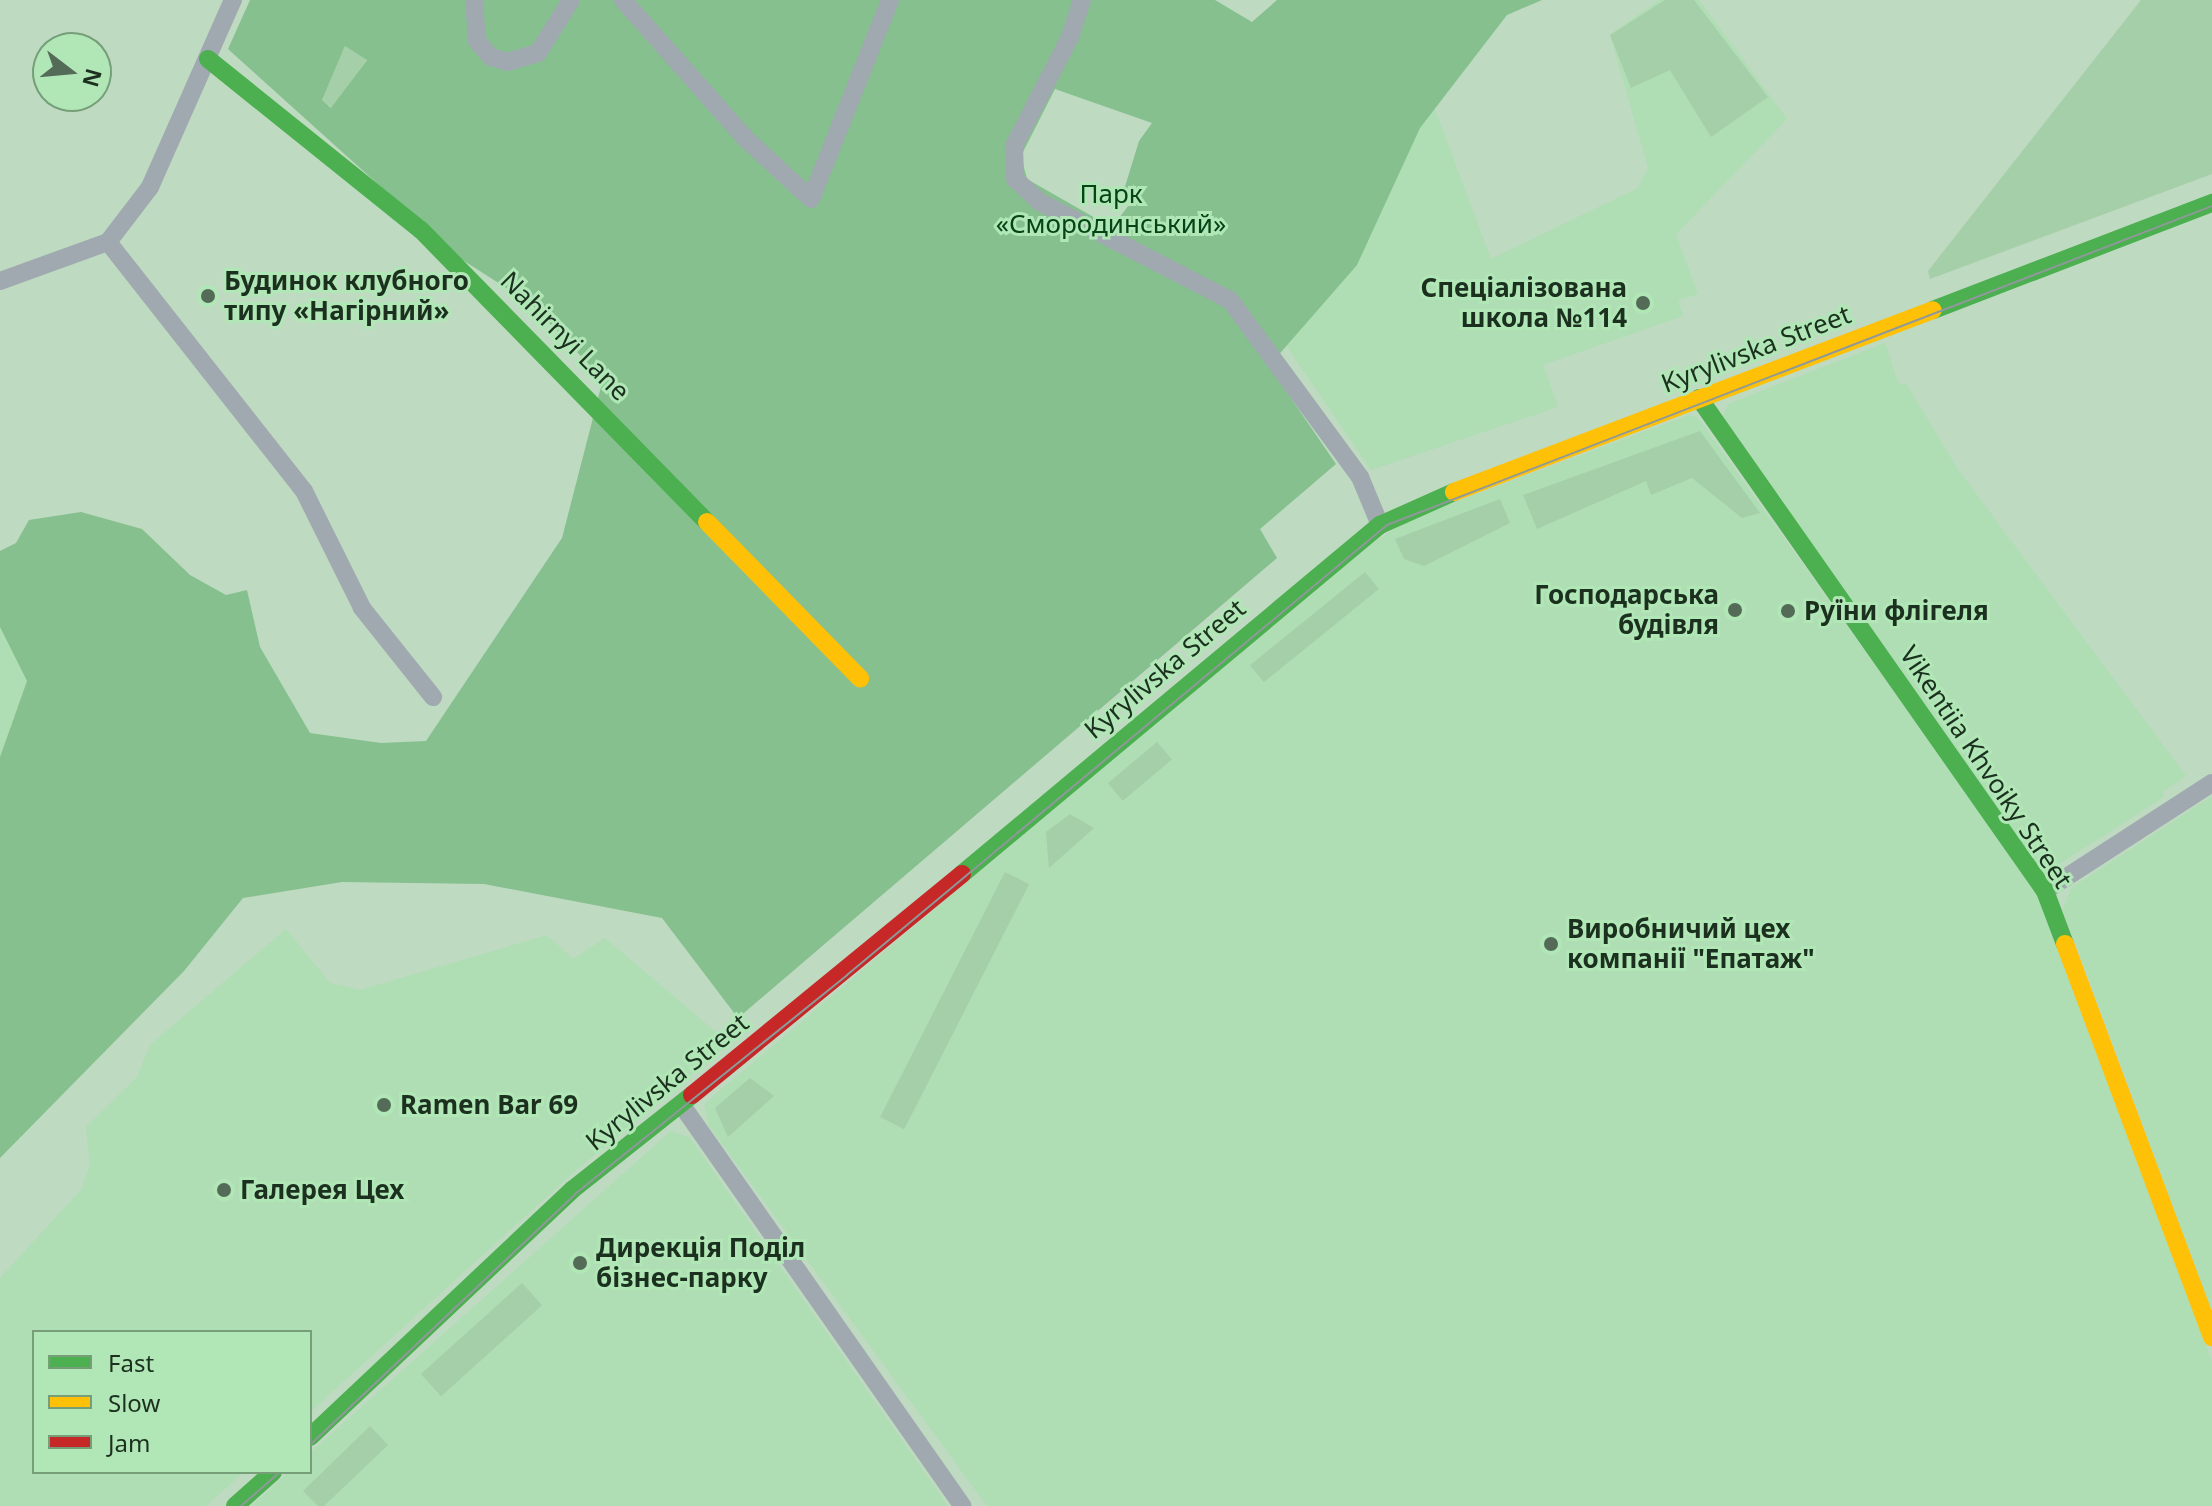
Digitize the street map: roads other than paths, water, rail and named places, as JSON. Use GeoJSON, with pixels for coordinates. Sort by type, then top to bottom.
{"type":"FeatureCollection","features":[{"type":"Feature","properties":{"kind":"main road","name":"Nahirnyi Lane"},"geometry":{"type":"LineString","coordinates":[[208,59],[421,230],[860,678]]}},
{"type":"Feature","properties":{"kind":"main road","name":"Kyrylivska Street"},"geometry":{"type":"LineString","coordinates":[[312,1435],[572,1190],[681,1104],[1380,525],[1436,499],[2212,203]]}},
{"type":"Feature","properties":{"kind":"main road","name":"Vikentiia Khvoiky Street"},"geometry":{"type":"LineString","coordinates":[[1699,398],[2045,891],[2212,1337]]}},
{"type":"Feature","properties":{"kind":"main road"},"geometry":{"type":"LineString","coordinates":[[235,1506],[271,1474]]}},
{"type":"Feature","properties":{"kind":"street"},"geometry":{"type":"LineString","coordinates":[[0,281],[108,242],[150,187],[233,0]]}},
{"type":"Feature","properties":{"kind":"street"},"geometry":{"type":"LineString","coordinates":[[474,0],[477,41],[491,57],[507,62],[538,53],[571,0]]}},
{"type":"Feature","properties":{"kind":"street"},"geometry":{"type":"LineString","coordinates":[[623,0],[746,139],[811,199],[890,0]]}},
{"type":"Feature","properties":{"kind":"street"},"geometry":{"type":"LineString","coordinates":[[1082,0],[1070,37],[1014,146],[1015,179],[1040,202],[1230,300],[1360,477],[1380,525]]}},
{"type":"Feature","properties":{"kind":"street"},"geometry":{"type":"LineString","coordinates":[[108,242],[304,491],[362,608],[433,697]]}},
{"type":"Feature","properties":{"kind":"street"},"geometry":{"type":"LineString","coordinates":[[2045,891],[2212,783]]}},
{"type":"Feature","properties":{"kind":"street"},"geometry":{"type":"LineString","coordinates":[[681,1104],[963,1506]]}},
{"type":"Feature","properties":{"kind":"tram line"},"geometry":{"type":"LineString","coordinates":[[312,1443],[575,1194],[847,975],[1387,525],[2212,206]]}},
{"type":"Feature","properties":{"kind":"tram line"},"geometry":{"type":"LineString","coordinates":[[241,1506],[278,1474]]}},
{"type":"Feature","properties":{"kind":"place","name":"Будинок клубного типу «Нагірний»"},"geometry":{"type":"Point","coordinates":[208,296]}},
{"type":"Feature","properties":{"kind":"place","name":"Спеціалізована школа №114"},"geometry":{"type":"Point","coordinates":[1643,303]}},
{"type":"Feature","properties":{"kind":"place","name":"Господарська будівля"},"geometry":{"type":"Point","coordinates":[1735,610]}},
{"type":"Feature","properties":{"kind":"place","name":"Руїни флігеля"},"geometry":{"type":"Point","coordinates":[1788,611]}},
{"type":"Feature","properties":{"kind":"place","name":"Виробничий цех компанії \"Епатаж\""},"geometry":{"type":"Point","coordinates":[1551,944]}},
{"type":"Feature","properties":{"kind":"place","name":"Ramen Bar 69"},"geometry":{"type":"Point","coordinates":[384,1105]}},
{"type":"Feature","properties":{"kind":"place","name":"Галерея Цех"},"geometry":{"type":"Point","coordinates":[224,1190]}},
{"type":"Feature","properties":{"kind":"place","name":"Дирекція Поділ бізнес-парку"},"geometry":{"type":"Point","coordinates":[580,1263]}},
{"type":"Feature","properties":{"kind":"park label","name":"Парк «Смородинський»"},"geometry":{"type":"Point","coordinates":[1111,209]}}]}
